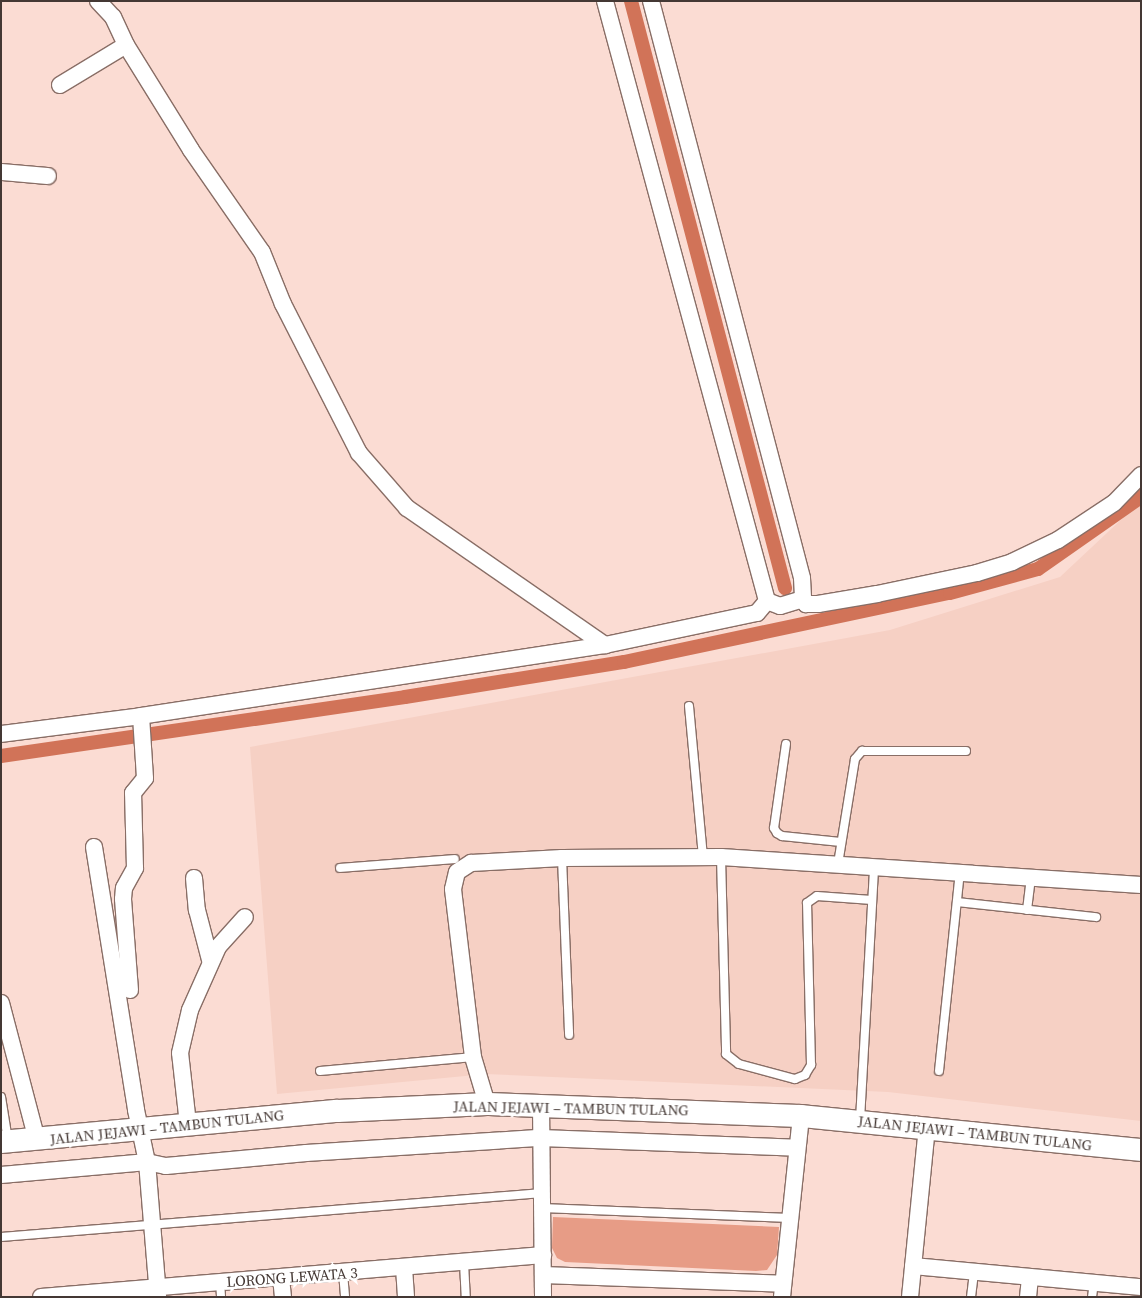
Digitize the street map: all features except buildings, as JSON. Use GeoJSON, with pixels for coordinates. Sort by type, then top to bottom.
{"type":"FeatureCollection","features":[{"type":"Feature","properties":{"kind":"street"},"geometry":{"type":"LineString","coordinates":[[98,1],[113,17],[126,45],[191,150],[262,252],[283,304],[359,454],[407,508],[605,645]]}},
{"type":"Feature","properties":{"kind":"street"},"geometry":{"type":"LineString","coordinates":[[606,1],[767,602]]}},
{"type":"Feature","properties":{"kind":"street"},"geometry":{"type":"LineString","coordinates":[[651,1],[802,578],[803,599],[806,604],[818,604],[877,594],[977,573],[1012,562],[1058,540],[1114,503],[1141,475]]}},
{"type":"Feature","properties":{"kind":"street"},"geometry":{"type":"LineString","coordinates":[[60,86],[126,45]]}},
{"type":"Feature","properties":{"kind":"street"},"geometry":{"type":"LineString","coordinates":[[1,172],[48,176]]}},
{"type":"Feature","properties":{"kind":"street"},"geometry":{"type":"LineString","coordinates":[[767,602],[780,606],[803,599]]}},
{"type":"Feature","properties":{"kind":"street"},"geometry":{"type":"LineString","coordinates":[[1,734],[141,721],[605,645],[757,613],[767,602]]}},
{"type":"Feature","properties":{"kind":"street"},"geometry":{"type":"LineString","coordinates":[[130,990],[122,900],[124,888],[135,868],[133,793],[145,778],[141,721]]}},
{"type":"Feature","properties":{"kind":"street"},"geometry":{"type":"LineString","coordinates":[[94,847],[139,1129],[147,1162],[158,1292]]}},
{"type":"Feature","properties":{"kind":"street"},"geometry":{"type":"LineString","coordinates":[[487,1104],[473,1057],[453,889],[456,872],[471,864],[562,858],[721,857],[874,865],[1141,885]]}},
{"type":"Feature","properties":{"kind":"street"},"geometry":{"type":"LineString","coordinates":[[194,878],[197,910],[210,960]]}},
{"type":"Feature","properties":{"kind":"street"},"geometry":{"type":"LineString","coordinates":[[188,1124],[180,1053],[190,1010],[210,960],[245,917]]}},
{"type":"Feature","properties":{"kind":"street"},"geometry":{"type":"LineString","coordinates":[[1,1003],[36,1140]]}},
{"type":"Feature","properties":{"kind":"street","name":"JALAN JEJAWI – TAMBUN TULANG"},"geometry":{"type":"LineString","coordinates":[[5,1142],[347,1110],[487,1104],[801,1116],[927,1127],[1141,1150]]}},
{"type":"Feature","properties":{"kind":"street"},"geometry":{"type":"LineString","coordinates":[[541,1105],[544,1297]]}},
{"type":"Feature","properties":{"kind":"street"},"geometry":{"type":"LineString","coordinates":[[543,1276],[782,1290],[801,1116]]}},
{"type":"Feature","properties":{"kind":"street"},"geometry":{"type":"LineString","coordinates":[[910,1297],[927,1127]]}},
{"type":"Feature","properties":{"kind":"street"},"geometry":{"type":"LineString","coordinates":[[1,1175],[147,1162],[166,1166],[306,1153],[541,1138],[797,1148]]}},
{"type":"Feature","properties":{"kind":"street","name":"LORONG LEWATA 3"},"geometry":{"type":"LineString","coordinates":[[41,1297],[221,1289],[281,1278],[543,1255]]}},
{"type":"Feature","properties":{"kind":"street"},"geometry":{"type":"LineString","coordinates":[[913,1266],[1030,1277],[1093,1290],[1141,1287]]}},
{"type":"Feature","properties":{"kind":"street"},"geometry":{"type":"LineString","coordinates":[[404,1268],[406,1297]]}},
{"type":"Feature","properties":{"kind":"street"},"geometry":{"type":"LineString","coordinates":[[1028,1297],[1030,1277]]}},
{"type":"Feature","properties":{"kind":"street"},"geometry":{"type":"LineString","coordinates":[[281,1278],[283,1297]]}},
{"type":"Feature","properties":{"kind":"lane"},"geometry":{"type":"LineString","coordinates":[[689,706],[703,857]]}},
{"type":"Feature","properties":{"kind":"lane"},"geometry":{"type":"LineString","coordinates":[[786,744],[774,828],[782,836],[841,842]]}},
{"type":"Feature","properties":{"kind":"lane"},"geometry":{"type":"LineString","coordinates":[[838,864],[855,759],[862,751],[966,751]]}},
{"type":"Feature","properties":{"kind":"lane"},"geometry":{"type":"LineString","coordinates":[[721,857],[726,1054],[739,1064],[795,1078],[805,1075],[811,1065],[807,903],[817,896],[872,900]]}},
{"type":"Feature","properties":{"kind":"lane"},"geometry":{"type":"LineString","coordinates":[[562,858],[569,1035]]}},
{"type":"Feature","properties":{"kind":"lane"},"geometry":{"type":"LineString","coordinates":[[340,868],[454,859]]}},
{"type":"Feature","properties":{"kind":"lane"},"geometry":{"type":"LineString","coordinates":[[860,1122],[874,865]]}},
{"type":"Feature","properties":{"kind":"lane"},"geometry":{"type":"LineString","coordinates":[[939,1071],[960,872]]}},
{"type":"Feature","properties":{"kind":"lane"},"geometry":{"type":"LineString","coordinates":[[1027,910],[1031,877]]}},
{"type":"Feature","properties":{"kind":"lane"},"geometry":{"type":"LineString","coordinates":[[957,902],[1096,917]]}},
{"type":"Feature","properties":{"kind":"lane"},"geometry":{"type":"LineString","coordinates":[[320,1071],[473,1057]]}},
{"type":"Feature","properties":{"kind":"lane"},"geometry":{"type":"LineString","coordinates":[[1,1097],[5,1142]]}},
{"type":"Feature","properties":{"kind":"lane"},"geometry":{"type":"LineString","coordinates":[[1,1237],[542,1201],[790,1218]]}},
{"type":"Feature","properties":{"kind":"lane"},"geometry":{"type":"LineString","coordinates":[[464,1263],[466,1297]]}},
{"type":"Feature","properties":{"kind":"lane"},"geometry":{"type":"LineString","coordinates":[[971,1297],[974,1272]]}},
{"type":"Feature","properties":{"kind":"lane"},"geometry":{"type":"LineString","coordinates":[[343,1273],[345,1297]]}},
{"type":"Feature","properties":{"kind":"shaded area"},"geometry":{"type":"Polygon","coordinates":[[[1141,501],[1141,1121],[888,1092],[486,1074],[277,1094],[250,747],[890,630],[1060,577],[1141,501]]]}},
{"type":"Feature","properties":{"kind":"shaded area"},"geometry":{"type":"Polygon","coordinates":[[[553,1217],[779,1227],[777,1255],[767,1270],[756,1271],[565,1262],[557,1258],[552,1248],[553,1217]]]}},
{"type":"Feature","properties":{"kind":"waterway"},"geometry":{"type":"LineString","coordinates":[[631,1],[785,588]]}},
{"type":"Feature","properties":{"kind":"waterway"},"geometry":{"type":"LineString","coordinates":[[1,756],[405,697],[624,662],[950,593],[1038,569],[1141,497]]}}]}
